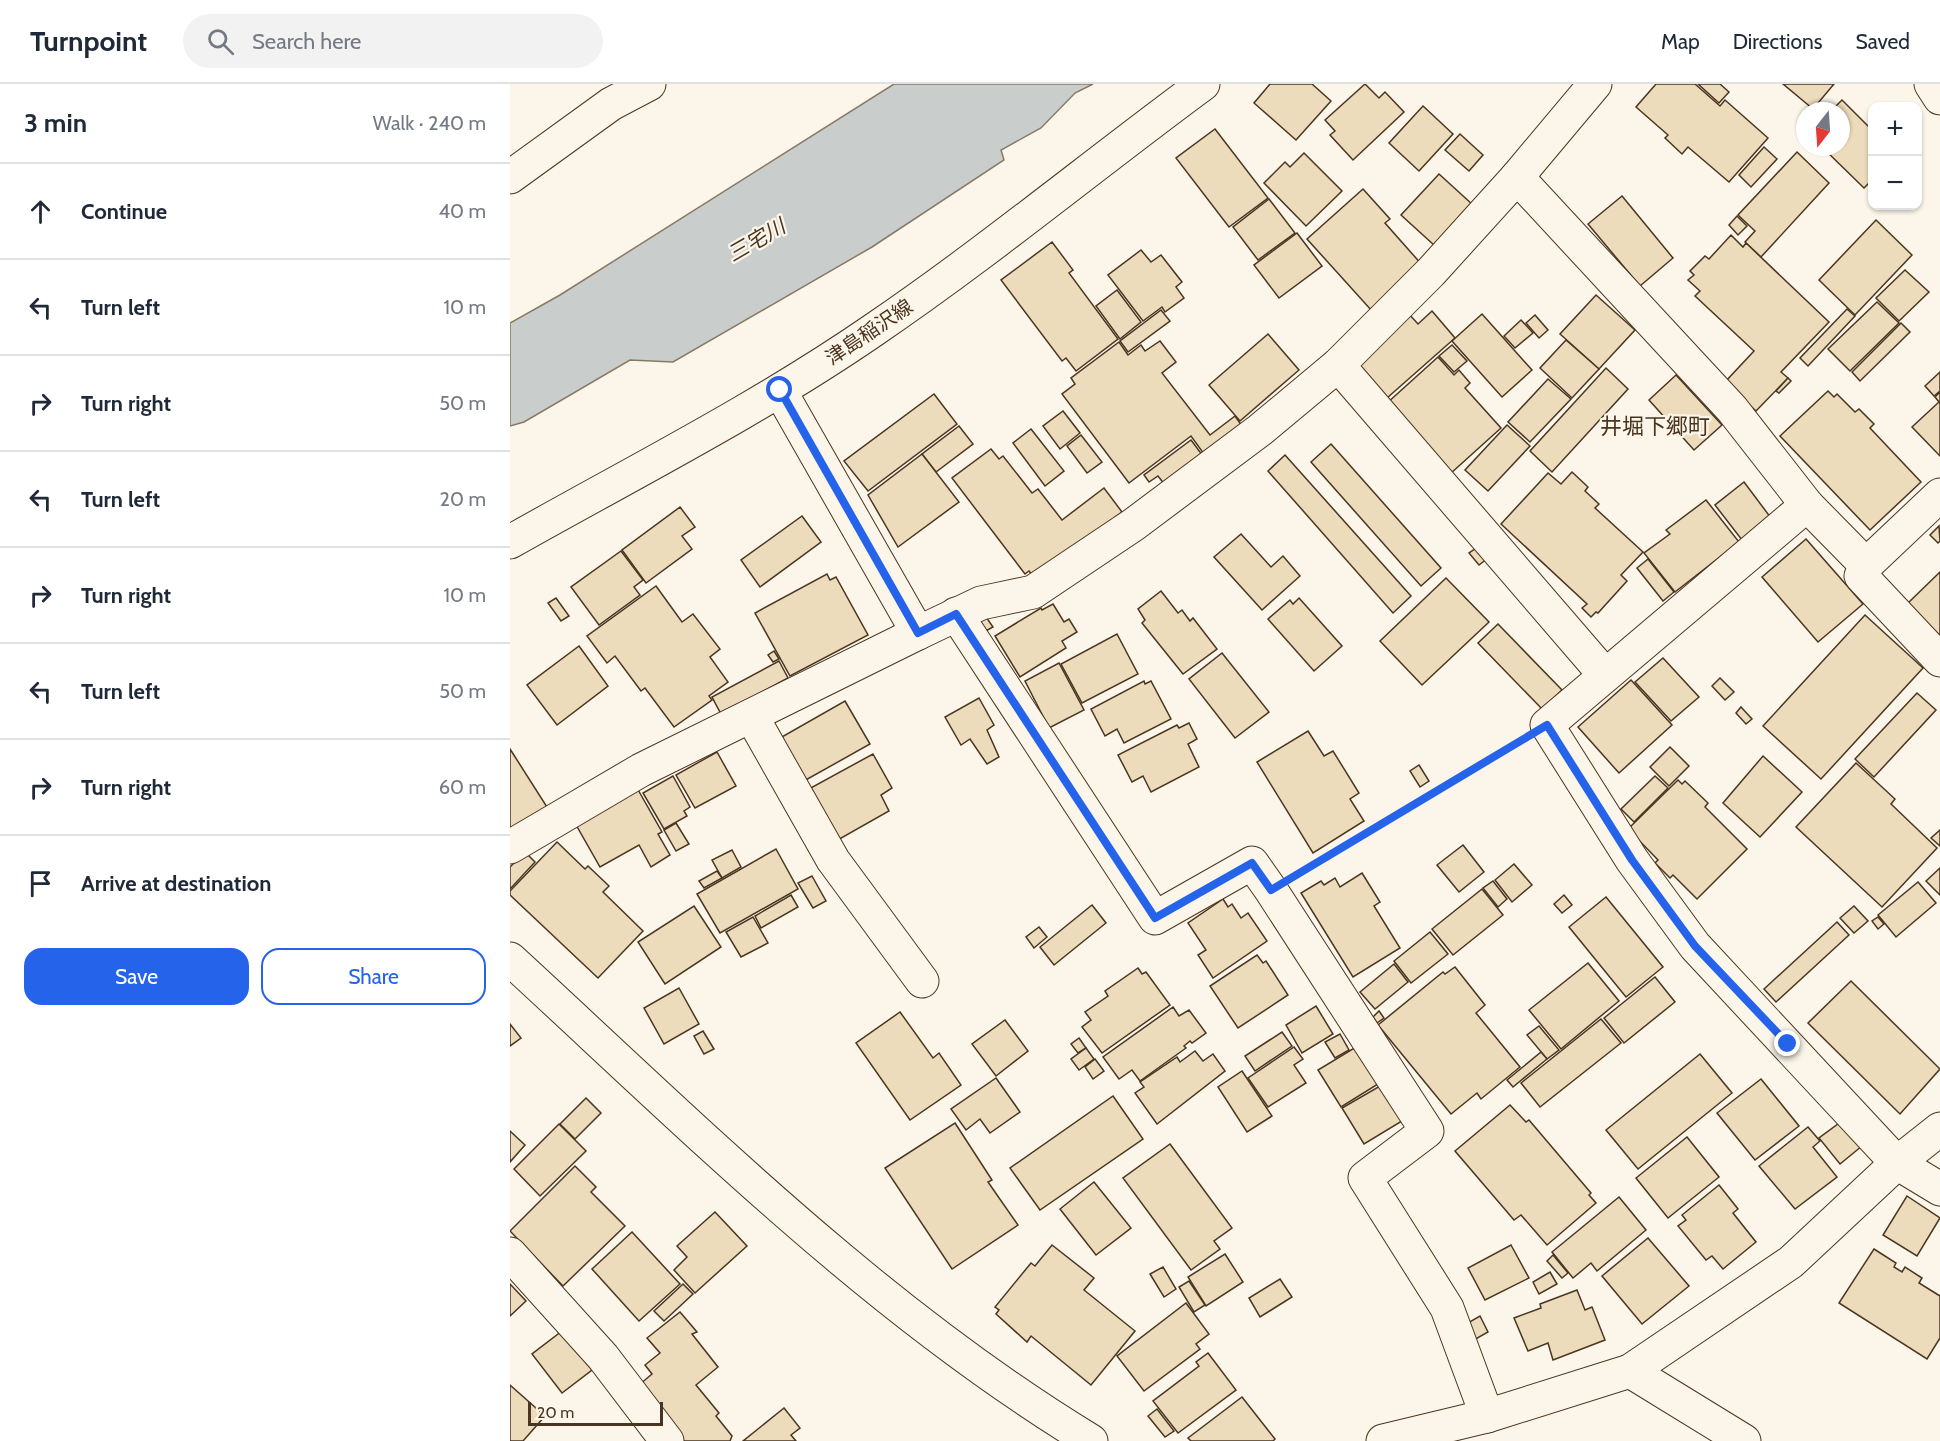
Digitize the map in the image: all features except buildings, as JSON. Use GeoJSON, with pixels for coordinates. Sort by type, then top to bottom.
{"type":"FeatureCollection","features":[{"type":"Feature","properties":{"kind":"street"},"geometry":{"type":"LineString","coordinates":[[510,177],[605,94],[649,84]]}},
{"type":"Feature","properties":{"kind":"street","name":"津島稲沢線"},"geometry":{"type":"LineString","coordinates":[[510,542],[780,390],[874,330],[1011,231],[1203,84]]}},
{"type":"Feature","properties":{"kind":"street"},"geometry":{"type":"LineString","coordinates":[[510,847],[641,770],[956,614],[981,603],[1033,592],[1170,498],[1260,430],[1338,365],[1431,272],[1517,177],[1595,84]]}},
{"type":"Feature","properties":{"kind":"street"},"geometry":{"type":"LineString","coordinates":[[1931,84],[1940,98]]}},
{"type":"Feature","properties":{"kind":"street"},"geometry":{"type":"LineString","coordinates":[[1517,177],[1732,410],[1807,506],[1866,565]]}},
{"type":"Feature","properties":{"kind":"street"},"geometry":{"type":"LineString","coordinates":[[1338,365],[1605,675]]}},
{"type":"Feature","properties":{"kind":"street"},"geometry":{"type":"LineString","coordinates":[[780,390],[918,633]]}},
{"type":"Feature","properties":{"kind":"street"},"geometry":{"type":"LineString","coordinates":[[1940,495],[1866,565],[1861,576],[1940,660]]}},
{"type":"Feature","properties":{"kind":"street"},"geometry":{"type":"LineString","coordinates":[[1807,506],[1547,725],[1632,860],[1695,946],[1897,1163],[1940,1189]]}},
{"type":"Feature","properties":{"kind":"street"},"geometry":{"type":"LineString","coordinates":[[956,614],[1155,918],[1252,863],[1271,890],[1427,1131],[1365,1178],[1447,1308],[1487,1416]]}},
{"type":"Feature","properties":{"kind":"street"},"geometry":{"type":"LineString","coordinates":[[752,717],[833,860],[922,981]]}},
{"type":"Feature","properties":{"kind":"street"},"geometry":{"type":"LineString","coordinates":[[510,958],[792,1218],[925,1328],[1091,1441]]}},
{"type":"Feature","properties":{"kind":"street"},"geometry":{"type":"LineString","coordinates":[[1383,1441],[1487,1416],[1630,1371],[1791,1262],[1897,1163],[1940,1129]]}},
{"type":"Feature","properties":{"kind":"street"},"geometry":{"type":"LineString","coordinates":[[510,1254],[603,1357],[667,1441]]}},
{"type":"Feature","properties":{"kind":"street"},"geometry":{"type":"LineString","coordinates":[[1630,1371],[1744,1441]]}},
{"type":"Feature","properties":{"kind":"path"},"geometry":{"type":"LineString","coordinates":[[1271,890],[1547,725]]}},
{"type":"Feature","properties":{"kind":"water","name":"三宅川"},"geometry":{"type":"Polygon","coordinates":[[[894,84],[1093,84],[1075,93],[1041,128],[1001,150],[1004,160],[872,247],[673,362],[630,360],[524,422],[510,426],[510,323],[560,295],[894,84]]]}},
{"type":"Feature","properties":{"kind":"district","name":"井堀下郷町"},"geometry":{"type":"Point","coordinates":[1655,426]}},
{"type":"Feature","properties":{"kind":"route"},"geometry":{"type":"LineString","coordinates":[[780,390],[918,633],[956,614],[1155,918],[1252,863],[1271,890],[1547,725],[1632,860],[1695,946],[1788,1044]]}}]}
